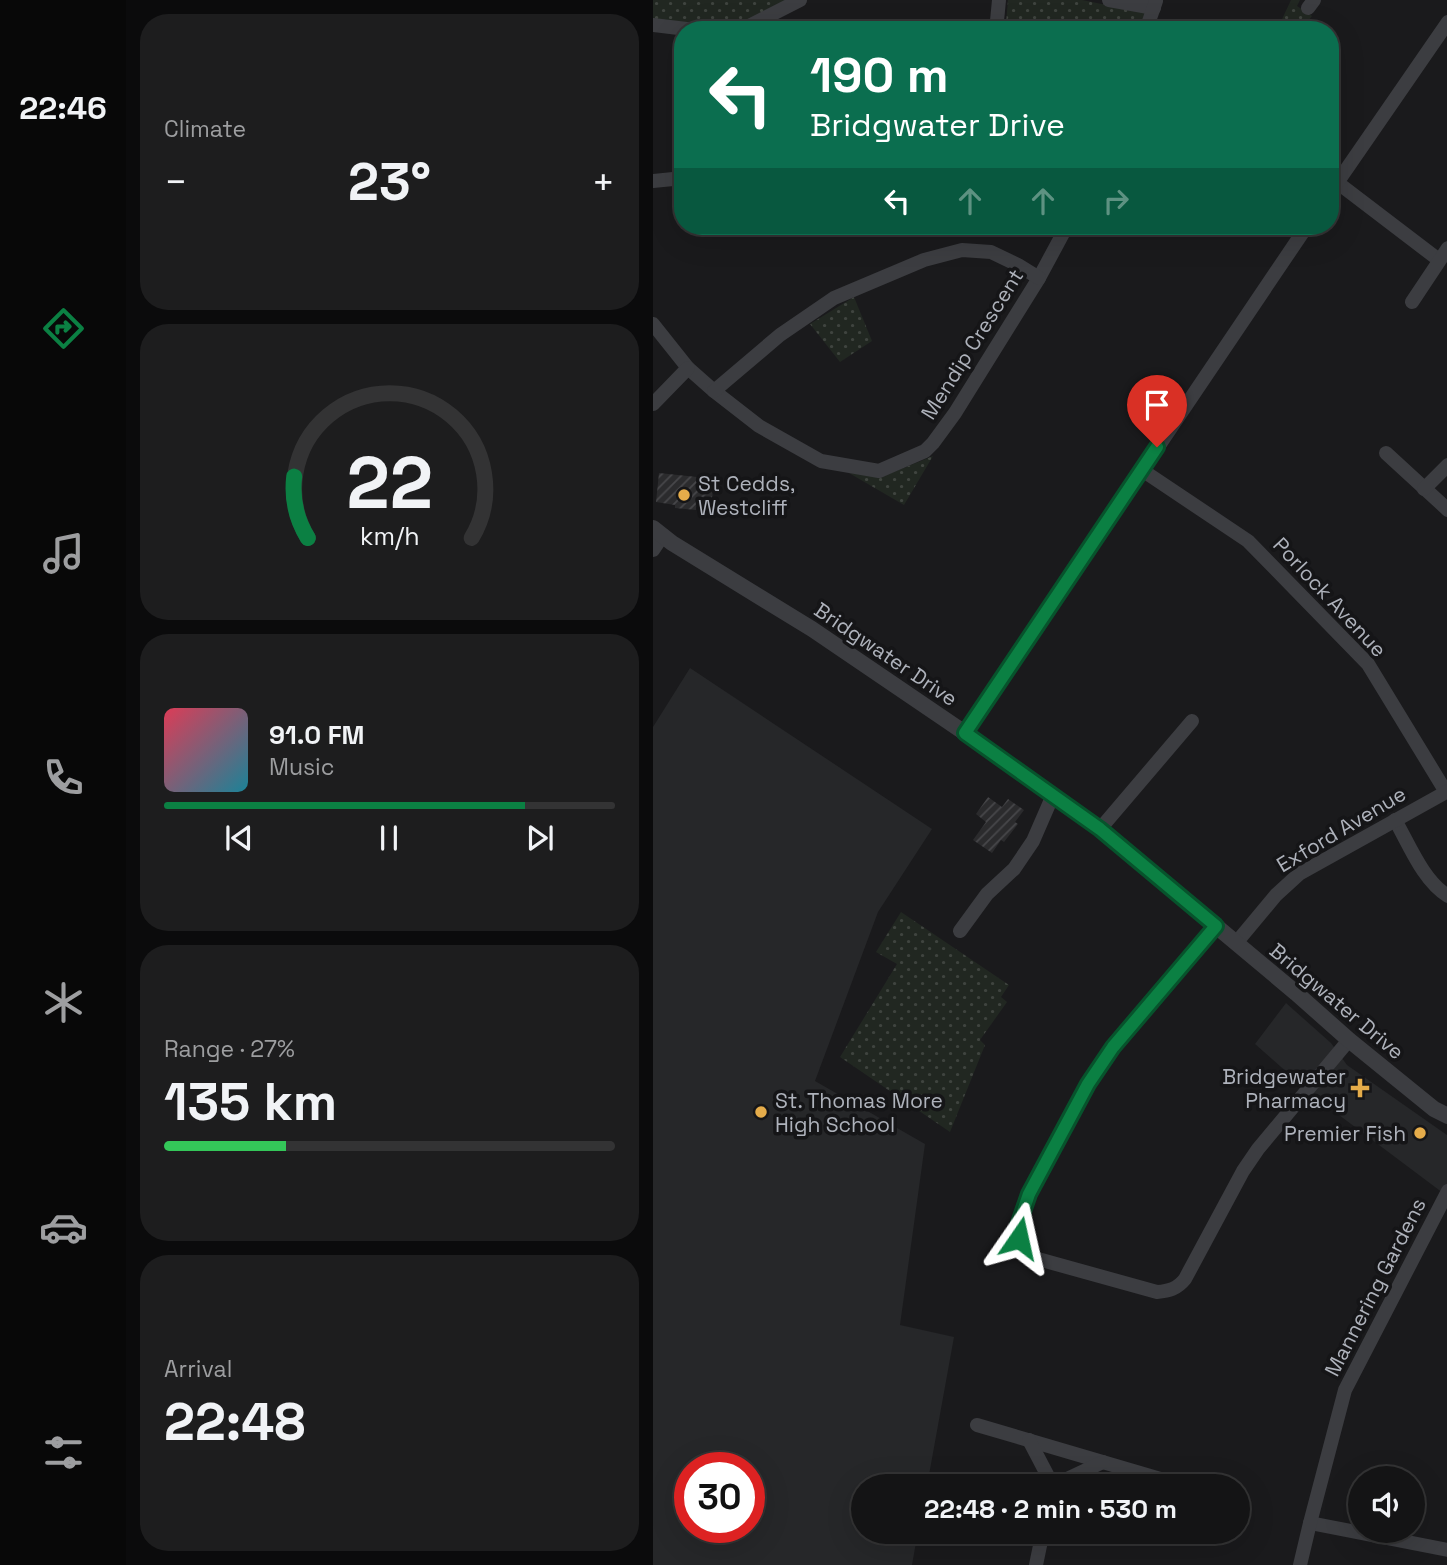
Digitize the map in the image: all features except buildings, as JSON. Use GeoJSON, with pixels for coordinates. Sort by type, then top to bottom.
{"type":"FeatureCollection","features":[{"type":"Feature","properties":{"kind":"street"},"geometry":{"type":"LineString","coordinates":[[759,21],[800,0]]}},
{"type":"Feature","properties":{"kind":"street"},"geometry":{"type":"LineString","coordinates":[[997,21],[999,0]]}},
{"type":"Feature","properties":{"kind":"street"},"geometry":{"type":"LineString","coordinates":[[1109,0],[1155,4],[1149,21]]}},
{"type":"Feature","properties":{"kind":"street"},"geometry":{"type":"LineString","coordinates":[[1339,181],[1447,22]]}},
{"type":"Feature","properties":{"kind":"street"},"geometry":{"type":"LineString","coordinates":[[653,25],[674,28]]}},
{"type":"Feature","properties":{"kind":"street"},"geometry":{"type":"LineString","coordinates":[[653,181],[674,179]]}},
{"type":"Feature","properties":{"kind":"street"},"geometry":{"type":"LineString","coordinates":[[1339,191],[1443,254],[1412,302]]}},
{"type":"Feature","properties":{"kind":"street","name":"Mendip Crescent"},"geometry":{"type":"LineString","coordinates":[[653,324],[688,368],[759,426],[822,461],[879,471],[925,451],[933,443],[955,413],[1039,278],[1062,235]]}},
{"type":"Feature","properties":{"kind":"street"},"geometry":{"type":"LineString","coordinates":[[965,733],[1301,235]]}},
{"type":"Feature","properties":{"kind":"street"},"geometry":{"type":"LineString","coordinates":[[714,391],[780,335],[834,298],[924,260],[962,250],[991,252],[1039,278]]}},
{"type":"Feature","properties":{"kind":"street"},"geometry":{"type":"LineString","coordinates":[[653,404],[688,368]]}},
{"type":"Feature","properties":{"kind":"street"},"geometry":{"type":"LineString","coordinates":[[1386,453],[1447,510]]}},
{"type":"Feature","properties":{"kind":"street"},"geometry":{"type":"LineString","coordinates":[[1424,489],[1447,465]]}},
{"type":"Feature","properties":{"kind":"street","name":"Porlock Avenue"},"geometry":{"type":"LineString","coordinates":[[1142,470],[1248,541],[1368,664],[1446,792]]}},
{"type":"Feature","properties":{"kind":"street"},"geometry":{"type":"LineString","coordinates":[[653,550],[658,532]]}},
{"type":"Feature","properties":{"kind":"street","name":"Bridgwater Drive"},"geometry":{"type":"LineString","coordinates":[[658,532],[812,629],[1100,829],[1349,1040],[1434,1109],[1447,1116]]}},
{"type":"Feature","properties":{"kind":"street"},"geometry":{"type":"LineString","coordinates":[[1100,829],[1192,721]]}},
{"type":"Feature","properties":{"kind":"street","name":"Exford Avenue"},"geometry":{"type":"LineString","coordinates":[[1236,943],[1276,895],[1299,874],[1446,792]]}},
{"type":"Feature","properties":{"kind":"street"},"geometry":{"type":"LineString","coordinates":[[960,931],[987,894],[1014,869],[1033,841],[1053,795]]}},
{"type":"Feature","properties":{"kind":"street"},"geometry":{"type":"LineString","coordinates":[[1395,820],[1425,874],[1438,890],[1447,896]]}},
{"type":"Feature","properties":{"kind":"street"},"geometry":{"type":"LineString","coordinates":[[1216,926],[1113,1047],[1088,1084],[1029,1194],[1018,1226],[1019,1238],[1029,1254],[1038,1259],[1156,1292],[1179,1287],[1258,1149],[1349,1040]]}},
{"type":"Feature","properties":{"kind":"street","name":"Mannering Gardens"},"geometry":{"type":"LineString","coordinates":[[1301,1565],[1345,1390],[1447,1191]]}},
{"type":"Feature","properties":{"kind":"street"},"geometry":{"type":"LineString","coordinates":[[977,1425],[1144,1474]]}},
{"type":"Feature","properties":{"kind":"street"},"geometry":{"type":"LineString","coordinates":[[1029,1440],[1046,1474]]}},
{"type":"Feature","properties":{"kind":"street"},"geometry":{"type":"LineString","coordinates":[[1076,1474],[1103,1462]]}},
{"type":"Feature","properties":{"kind":"street"},"geometry":{"type":"LineString","coordinates":[[1310,1523],[1447,1550]]}},
{"type":"Feature","properties":{"kind":"street"},"geometry":{"type":"LineString","coordinates":[[1036,1565],[1040,1544]]}},
{"type":"Feature","properties":{"kind":"shaded area"},"geometry":{"type":"Polygon","coordinates":[[[653,0],[792,0],[747,21],[674,22],[653,19],[653,0]]]}},
{"type":"Feature","properties":{"kind":"shaded area"},"geometry":{"type":"Polygon","coordinates":[[[1008,0],[1082,0],[1146,13],[1143,21],[1006,21],[1008,0]]]}},
{"type":"Feature","properties":{"kind":"shaded area"},"geometry":{"type":"Polygon","coordinates":[[[1291,0],[1300,0],[1297,6],[1312,16],[1308,21],[1281,21],[1291,0]]]}},
{"type":"Feature","properties":{"kind":"shaded area"},"geometry":{"type":"Polygon","coordinates":[[[854,297],[872,341],[840,362],[810,324],[854,297]]]}},
{"type":"Feature","properties":{"kind":"shaded area"},"geometry":{"type":"Polygon","coordinates":[[[933,456],[904,505],[849,473],[884,476],[933,456]]]}},
{"type":"Feature","properties":{"kind":"shaded area","name":"St. Thomas More High School"},"geometry":{"type":"Polygon","coordinates":[[[690,668],[932,829],[878,912],[815,1081],[925,1144],[900,1325],[954,1337],[929,1474],[851,1474],[851,1544],[916,1544],[912,1565],[653,1565],[653,727],[690,668]]]}},
{"type":"Feature","properties":{"kind":"shaded area"},"geometry":{"type":"Polygon","coordinates":[[[901,912],[1009,985],[1001,997],[1007,1002],[980,1040],[985,1045],[950,1132],[840,1057],[897,964],[876,952],[901,912]]]}},
{"type":"Feature","properties":{"kind":"shaded area"},"geometry":{"type":"Polygon","coordinates":[[[1286,1003],[1331,1043],[1347,1065],[1447,1135],[1447,1196],[1315,1097],[1255,1044],[1286,1003]]]}},
{"type":"Feature","properties":{"kind":"place","name":"St Cedds, Westcliff"},"geometry":{"type":"Point","coordinates":[684,495]}},
{"type":"Feature","properties":{"kind":"place","name":"Bridgewater Pharmacy"},"geometry":{"type":"Point","coordinates":[1360,1088]}},
{"type":"Feature","properties":{"kind":"place","name":"St. Thomas More High School"},"geometry":{"type":"Point","coordinates":[761,1112]}},
{"type":"Feature","properties":{"kind":"place","name":"Premier Fish"},"geometry":{"type":"Point","coordinates":[1420,1133]}},
{"type":"Feature","properties":{"kind":"route"},"geometry":{"type":"LineString","coordinates":[[1019,1238],[1018,1226],[1029,1194],[1088,1084],[1113,1047],[1216,926],[1100,829],[965,733],[1157,447]]}}]}
